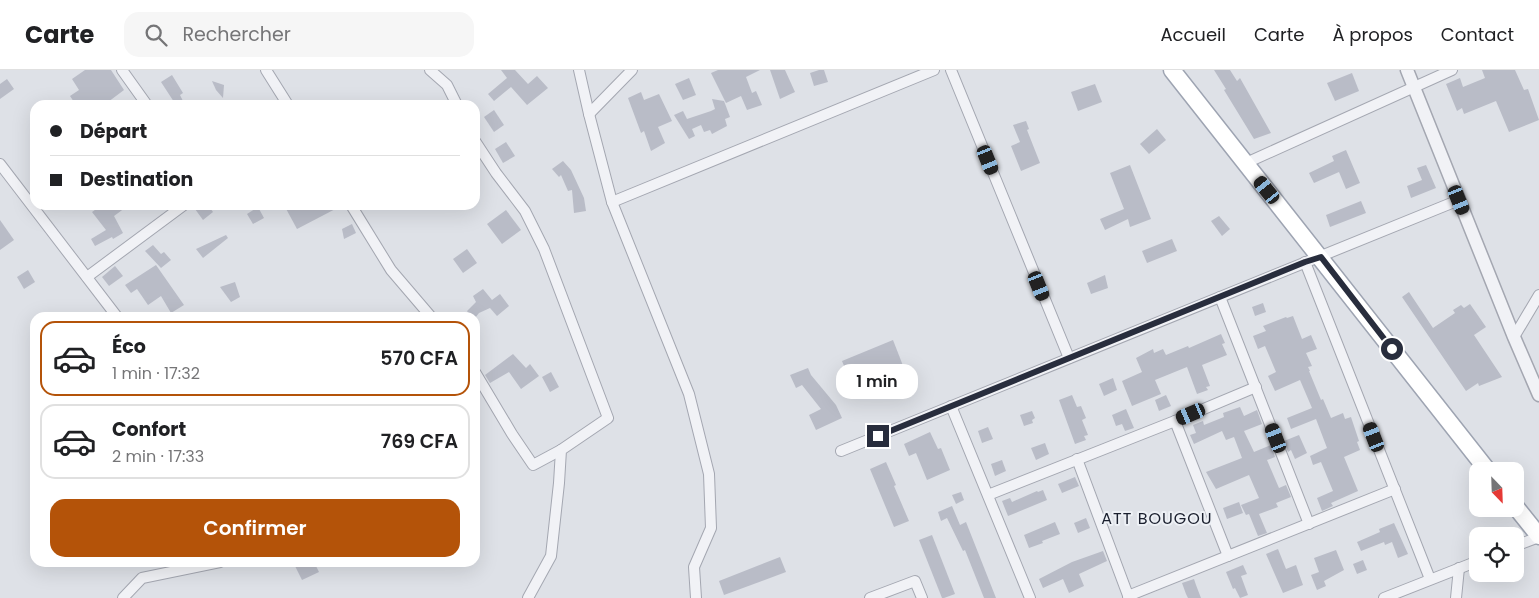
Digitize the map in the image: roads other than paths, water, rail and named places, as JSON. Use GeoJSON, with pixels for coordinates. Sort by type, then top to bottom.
{"type":"FeatureCollection","features":[{"type":"Feature","properties":{"kind":"main road"},"geometry":{"type":"LineString","coordinates":[[1172,70],[1246,163],[1313,260],[1481,462]]}},
{"type":"Feature","properties":{"kind":"main road"},"geometry":{"type":"LineString","coordinates":[[1524,518],[1539,537]]}},
{"type":"Feature","properties":{"kind":"street"},"geometry":{"type":"LineString","coordinates":[[122,70],[143,100]]}},
{"type":"Feature","properties":{"kind":"street"},"geometry":{"type":"LineString","coordinates":[[266,70],[285,100]]}},
{"type":"Feature","properties":{"kind":"street"},"geometry":{"type":"LineString","coordinates":[[430,70],[447,85],[454,100]]}},
{"type":"Feature","properties":{"kind":"street"},"geometry":{"type":"LineString","coordinates":[[579,70],[612,202],[689,394],[709,474],[712,528],[694,567],[696,598]]}},
{"type":"Feature","properties":{"kind":"street"},"geometry":{"type":"LineString","coordinates":[[589,114],[632,70]]}},
{"type":"Feature","properties":{"kind":"street"},"geometry":{"type":"LineString","coordinates":[[612,202],[934,70]]}},
{"type":"Feature","properties":{"kind":"street"},"geometry":{"type":"LineString","coordinates":[[951,70],[1069,358]]}},
{"type":"Feature","properties":{"kind":"street"},"geometry":{"type":"LineString","coordinates":[[1407,70],[1539,395]]}},
{"type":"Feature","properties":{"kind":"street"},"geometry":{"type":"LineString","coordinates":[[1246,163],[1452,70]]}},
{"type":"Feature","properties":{"kind":"street"},"geometry":{"type":"LineString","coordinates":[[480,148],[525,211],[544,249],[608,418],[561,450],[533,465],[480,380]]}},
{"type":"Feature","properties":{"kind":"street"},"geometry":{"type":"LineString","coordinates":[[0,164],[30,203]]}},
{"type":"Feature","properties":{"kind":"street"},"geometry":{"type":"LineString","coordinates":[[841,451],[1459,200]]}},
{"type":"Feature","properties":{"kind":"street"},"geometry":{"type":"LineString","coordinates":[[35,210],[113,312]]}},
{"type":"Feature","properties":{"kind":"street"},"geometry":{"type":"LineString","coordinates":[[87,277],[177,210]]}},
{"type":"Feature","properties":{"kind":"street"},"geometry":{"type":"LineString","coordinates":[[354,210],[391,270],[427,312]]}},
{"type":"Feature","properties":{"kind":"street"},"geometry":{"type":"LineString","coordinates":[[1313,260],[1395,489],[1430,580]]}},
{"type":"Feature","properties":{"kind":"street"},"geometry":{"type":"LineString","coordinates":[[1514,337],[1539,295]]}},
{"type":"Feature","properties":{"kind":"street"},"geometry":{"type":"LineString","coordinates":[[1220,297],[1309,524]]}},
{"type":"Feature","properties":{"kind":"street"},"geometry":{"type":"LineString","coordinates":[[988,495],[1256,387]]}},
{"type":"Feature","properties":{"kind":"street"},"geometry":{"type":"LineString","coordinates":[[952,406],[1030,598]]}},
{"type":"Feature","properties":{"kind":"street"},"geometry":{"type":"LineString","coordinates":[[1175,421],[1228,556]]}},
{"type":"Feature","properties":{"kind":"street"},"geometry":{"type":"LineString","coordinates":[[528,598],[551,556],[561,450]]}},
{"type":"Feature","properties":{"kind":"street"},"geometry":{"type":"LineString","coordinates":[[1077,459],[1129,597],[1395,489]]}},
{"type":"Feature","properties":{"kind":"street"},"geometry":{"type":"LineString","coordinates":[[1524,543],[1539,537]]}},
{"type":"Feature","properties":{"kind":"street"},"geometry":{"type":"LineString","coordinates":[[1384,598],[1469,564]]}},
{"type":"Feature","properties":{"kind":"street"},"geometry":{"type":"LineString","coordinates":[[123,598],[142,578],[196,567]]}},
{"type":"Feature","properties":{"kind":"street"},"geometry":{"type":"LineString","coordinates":[[1456,598],[1459,568]]}},
{"type":"Feature","properties":{"kind":"street"},"geometry":{"type":"LineString","coordinates":[[870,598],[915,581],[922,598]]}},
{"type":"Feature","properties":{"kind":"district","name":"ATT BOUGOU"},"geometry":{"type":"Point","coordinates":[1157,518]}}]}
